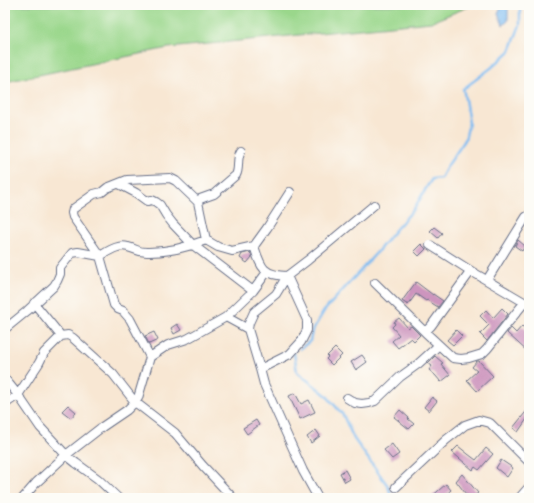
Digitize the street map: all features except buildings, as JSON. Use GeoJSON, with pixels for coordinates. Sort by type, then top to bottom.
{"type":"FeatureCollection","features":[{"type":"Feature","properties":{"kind":"street"},"geometry":{"type":"LineString","coordinates":[[198,202],[200,199],[214,194],[236,175],[238,172],[239,156],[241,151]]}},
{"type":"Feature","properties":{"kind":"street"},"geometry":{"type":"LineString","coordinates":[[150,357],[130,319],[123,311],[114,305],[100,256],[73,217],[73,208],[94,194],[102,192],[107,188],[127,180],[170,178],[176,181],[198,202],[206,240],[218,247],[232,251],[254,246],[290,192]]}},
{"type":"Feature","properties":{"kind":"street"},"geometry":{"type":"LineString","coordinates":[[119,184],[147,201],[152,200],[160,205],[173,224],[193,245],[253,291]]}},
{"type":"Feature","properties":{"kind":"street"},"geometry":{"type":"LineString","coordinates":[[318,498],[303,471],[264,384],[248,329],[254,312],[276,294],[287,276],[374,206]]}},
{"type":"Feature","properties":{"kind":"street"},"geometry":{"type":"LineString","coordinates":[[487,280],[526,217],[529,215]]}},
{"type":"Feature","properties":{"kind":"street"},"geometry":{"type":"LineString","coordinates":[[5,329],[54,286],[60,274],[60,268],[72,253],[78,252],[100,256],[115,247],[121,246],[141,252],[150,252],[182,248],[206,240]]}},
{"type":"Feature","properties":{"kind":"street"},"geometry":{"type":"LineString","coordinates":[[375,283],[453,358],[469,358],[482,354],[527,304],[430,245]]}},
{"type":"Feature","properties":{"kind":"street"},"geometry":{"type":"LineString","coordinates":[[254,246],[259,262],[267,272],[276,276],[287,276]]}},
{"type":"Feature","properties":{"kind":"street"},"geometry":{"type":"LineString","coordinates":[[425,332],[471,271]]}},
{"type":"Feature","properties":{"kind":"street"},"geometry":{"type":"LineString","coordinates":[[23,498],[36,483],[66,455],[127,410],[135,402],[138,398],[150,357],[168,345],[187,339],[226,317],[253,291],[267,272]]}},
{"type":"Feature","properties":{"kind":"street"},"geometry":{"type":"LineString","coordinates":[[260,369],[290,354],[301,342],[307,330],[307,320],[287,276]]}},
{"type":"Feature","properties":{"kind":"street"},"geometry":{"type":"LineString","coordinates":[[34,303],[62,336]]}},
{"type":"Feature","properties":{"kind":"street"},"geometry":{"type":"LineString","coordinates":[[226,317],[248,329]]}},
{"type":"Feature","properties":{"kind":"street"},"geometry":{"type":"LineString","coordinates":[[5,404],[18,395],[44,354],[62,336],[68,335],[108,368],[135,402],[176,433],[203,466],[233,498]]}},
{"type":"Feature","properties":{"kind":"street"},"geometry":{"type":"LineString","coordinates":[[347,398],[355,403],[362,404],[375,401],[400,377],[418,364],[439,345]]}},
{"type":"Feature","properties":{"kind":"street"},"geometry":{"type":"LineString","coordinates":[[5,379],[40,427],[66,455],[98,479],[118,498]]}},
{"type":"Feature","properties":{"kind":"street"},"geometry":{"type":"LineString","coordinates":[[396,487],[446,440],[465,425],[479,420],[490,423],[529,462]]}},
{"type":"Feature","properties":{"kind":"street"},"geometry":{"type":"LineString","coordinates":[[522,498],[529,490]]}},
{"type":"Feature","properties":{"kind":"green space"},"geometry":{"type":"Polygon","coordinates":[[[5,5],[473,5],[431,22],[168,48],[5,82],[5,5]]]}},
{"type":"Feature","properties":{"kind":"water"},"geometry":{"type":"Polygon","coordinates":[[[502,5],[508,5],[508,21],[503,25],[498,13],[502,5]]]}},
{"type":"Feature","properties":{"kind":"waterway"},"geometry":{"type":"LineString","coordinates":[[300,349],[310,341],[312,331],[324,311],[414,209],[432,179],[441,178],[465,140],[469,123],[463,89],[491,68],[510,51],[520,25],[520,5]]}},
{"type":"Feature","properties":{"kind":"waterway"},"geometry":{"type":"LineString","coordinates":[[294,353],[297,372],[326,395],[343,415],[354,439],[388,486],[392,498]]}}]}
